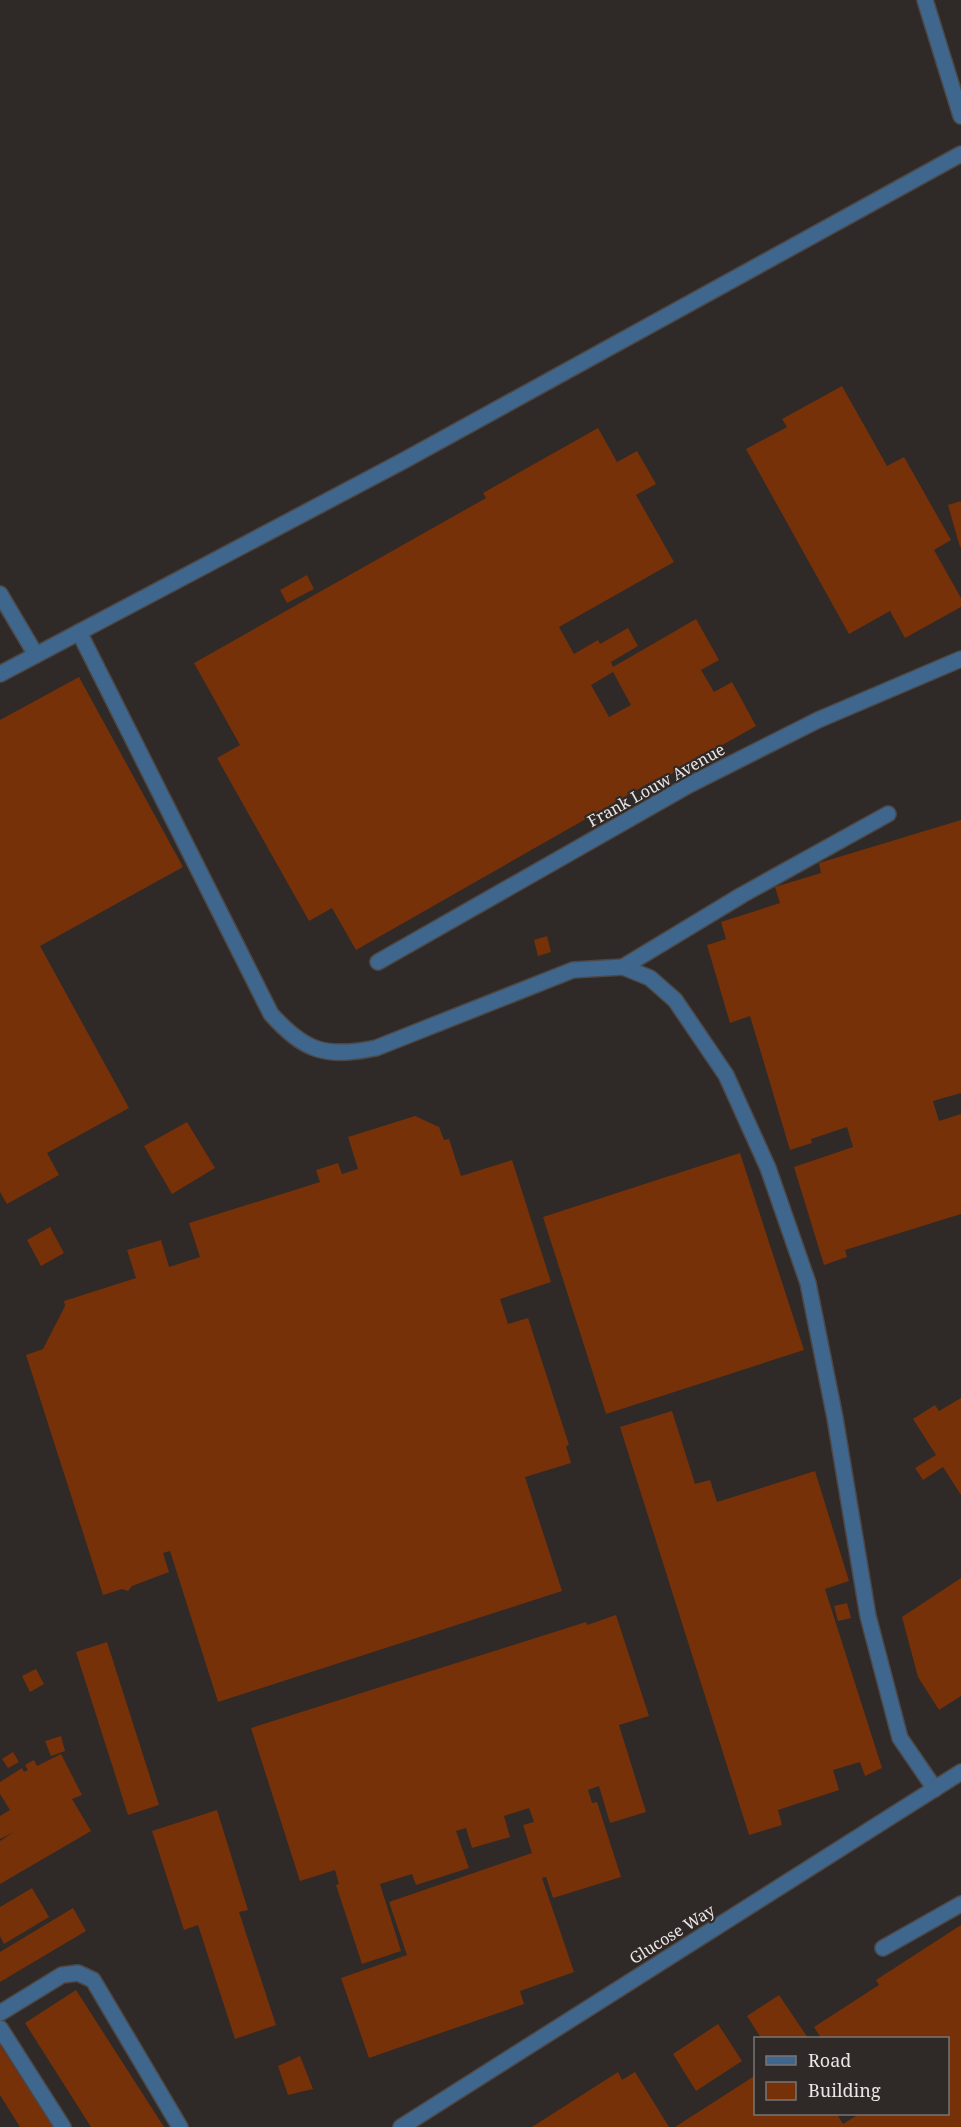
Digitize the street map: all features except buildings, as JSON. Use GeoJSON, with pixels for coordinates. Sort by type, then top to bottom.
{"type":"FeatureCollection","features":[{"type":"Feature","properties":{"kind":"street"},"geometry":{"type":"LineString","coordinates":[[925,0],[961,116]]}},
{"type":"Feature","properties":{"kind":"street"},"geometry":{"type":"LineString","coordinates":[[0,674],[403,461],[961,154]]}},
{"type":"Feature","properties":{"kind":"street"},"geometry":{"type":"LineString","coordinates":[[0,594],[36,655]]}},
{"type":"Feature","properties":{"kind":"street"},"geometry":{"type":"LineString","coordinates":[[79,632],[271,1014],[291,1037],[319,1050],[347,1053],[376,1048],[573,970],[622,967],[650,978],[675,1000],[726,1075],[768,1168],[808,1283],[835,1418],[868,1616],[900,1738],[934,1789]]}},
{"type":"Feature","properties":{"kind":"street","name":"Frank Louw Avenue"},"geometry":{"type":"LineString","coordinates":[[378,962],[689,785],[818,720],[961,659]]}},
{"type":"Feature","properties":{"kind":"street"},"geometry":{"type":"LineString","coordinates":[[622,967],[741,895],[888,814]]}},
{"type":"Feature","properties":{"kind":"street","name":"Glucose Way"},"geometry":{"type":"LineString","coordinates":[[401,2127],[961,1772]]}},
{"type":"Feature","properties":{"kind":"street"},"geometry":{"type":"LineString","coordinates":[[884,1948],[961,1904]]}},
{"type":"Feature","properties":{"kind":"street"},"geometry":{"type":"LineString","coordinates":[[0,2013],[62,1975],[78,1973],[93,1980],[180,2127]]}},
{"type":"Feature","properties":{"kind":"street"},"geometry":{"type":"LineString","coordinates":[[0,2028],[63,2127]]}}]}
